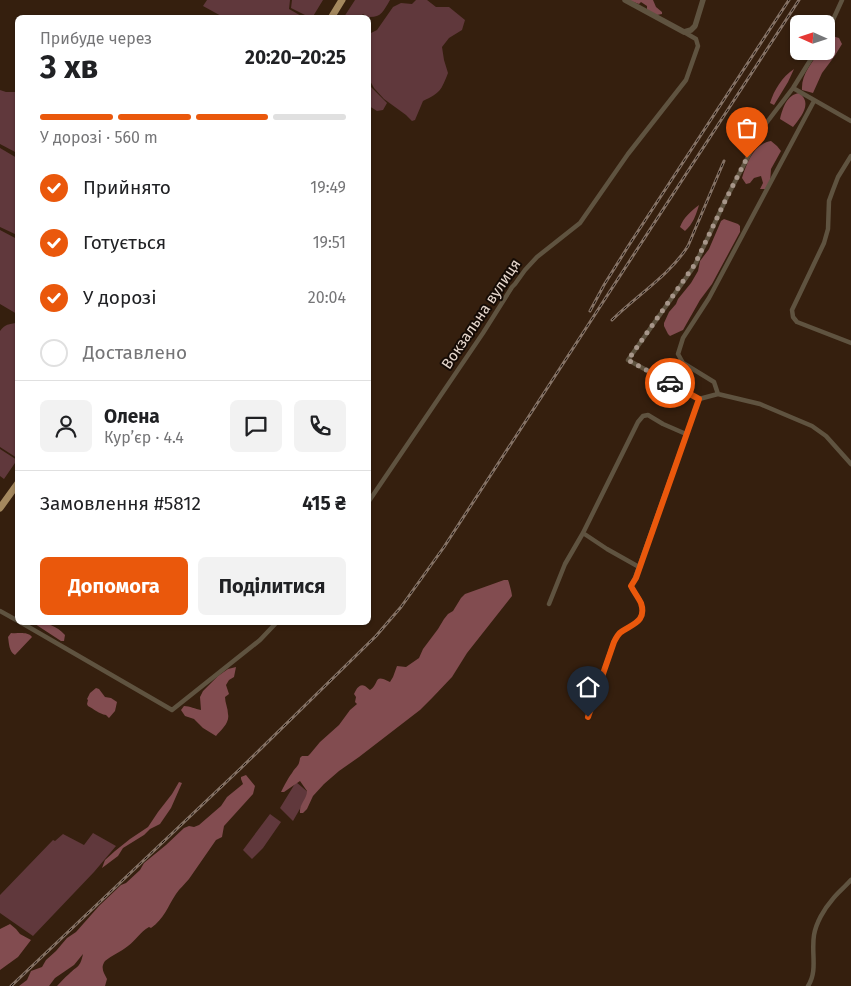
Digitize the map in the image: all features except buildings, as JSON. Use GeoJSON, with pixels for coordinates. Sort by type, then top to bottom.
{"type":"FeatureCollection","features":[{"type":"Feature","properties":{"kind":"highway"},"geometry":{"type":"LineString","coordinates":[[333,15],[342,0]]}},
{"type":"Feature","properties":{"kind":"highway"},"geometry":{"type":"LineString","coordinates":[[0,508],[15,487]]}},
{"type":"Feature","properties":{"kind":"street"},"geometry":{"type":"LineString","coordinates":[[626,0],[684,32],[691,30],[695,26],[703,0]]}},
{"type":"Feature","properties":{"kind":"street"},"geometry":{"type":"LineString","coordinates":[[835,15],[842,0]]}},
{"type":"Feature","properties":{"kind":"street","name":"Вокзальна вулиця"},"geometry":{"type":"LineString","coordinates":[[371,498],[483,333],[512,286],[536,257],[580,222],[618,167],[686,80],[698,46],[696,39],[684,32]]}},
{"type":"Feature","properties":{"kind":"street"},"geometry":{"type":"LineString","coordinates":[[810,60],[757,138],[695,264],[628,360],[699,399],[718,394],[760,404],[812,426],[826,436],[851,464]]}},
{"type":"Feature","properties":{"kind":"street"},"geometry":{"type":"LineString","coordinates":[[793,88],[851,121]]}},
{"type":"Feature","properties":{"kind":"street"},"geometry":{"type":"LineString","coordinates":[[718,394],[714,382],[683,363],[678,354],[680,347],[683,338],[709,298],[814,101]]}},
{"type":"Feature","properties":{"kind":"street"},"geometry":{"type":"LineString","coordinates":[[851,156],[838,177],[829,201],[828,229],[824,243],[792,310],[793,317],[797,322],[851,343]]}},
{"type":"Feature","properties":{"kind":"street"},"geometry":{"type":"LineString","coordinates":[[588,717],[614,642],[619,633],[634,625],[641,617],[642,605],[631,586],[636,578],[660,512],[699,399]]}},
{"type":"Feature","properties":{"kind":"street"},"geometry":{"type":"LineString","coordinates":[[549,604],[565,564],[583,533],[638,422],[643,416],[648,415],[686,434]]}},
{"type":"Feature","properties":{"kind":"street"},"geometry":{"type":"LineString","coordinates":[[583,533],[607,549],[639,566]]}},
{"type":"Feature","properties":{"kind":"street"},"geometry":{"type":"LineString","coordinates":[[0,611],[15,620]]}},
{"type":"Feature","properties":{"kind":"street"},"geometry":{"type":"LineString","coordinates":[[24,625],[172,710],[260,640],[274,625]]}},
{"type":"Feature","properties":{"kind":"street"},"geometry":{"type":"LineString","coordinates":[[808,986],[814,976],[812,950],[817,925],[832,900],[851,880]]}},
{"type":"Feature","properties":{"kind":"shaded area"},"geometry":{"type":"Polygon","coordinates":[[[207,0],[290,0],[289,9],[300,15],[219,15],[203,6],[207,0]]]}},
{"type":"Feature","properties":{"kind":"shaded area"},"geometry":{"type":"Polygon","coordinates":[[[292,0],[323,0],[314,15],[305,15],[291,8],[292,0]]]}},
{"type":"Feature","properties":{"kind":"shaded area"},"geometry":{"type":"Polygon","coordinates":[[[355,0],[390,0],[379,15],[371,17],[363,14],[345,15],[355,0]]]}},
{"type":"Feature","properties":{"kind":"shaded area"},"geometry":{"type":"Polygon","coordinates":[[[416,0],[427,0],[436,7],[449,7],[465,20],[462,30],[449,38],[442,47],[448,73],[444,84],[437,93],[423,101],[415,120],[412,121],[384,99],[371,83],[371,33],[377,30],[393,7],[401,3],[412,4],[416,0]]]}},
{"type":"Feature","properties":{"kind":"shaded area"},"geometry":{"type":"Polygon","coordinates":[[[628,0],[653,0],[662,14],[657,15],[647,11],[647,6],[641,2],[639,4],[628,0]]]}},
{"type":"Feature","properties":{"kind":"shaded area"},"geometry":{"type":"Polygon","coordinates":[[[835,37],[839,38],[842,44],[835,55],[835,37]]]}},
{"type":"Feature","properties":{"kind":"shaded area"},"geometry":{"type":"Polygon","coordinates":[[[814,60],[832,60],[822,73],[813,93],[802,90],[803,79],[814,60]]]}},
{"type":"Feature","properties":{"kind":"shaded area"},"geometry":{"type":"Polygon","coordinates":[[[794,69],[774,105],[770,103],[779,84],[794,69]]]}},
{"type":"Feature","properties":{"kind":"shaded area"},"geometry":{"type":"Polygon","coordinates":[[[371,87],[387,103],[383,110],[377,111],[371,107],[371,87]]]}},
{"type":"Feature","properties":{"kind":"shaded area"},"geometry":{"type":"Polygon","coordinates":[[[0,90],[15,92],[15,152],[0,144],[0,90]]]}},
{"type":"Feature","properties":{"kind":"shaded area"},"geometry":{"type":"Polygon","coordinates":[[[799,93],[805,101],[805,106],[793,127],[780,119],[784,106],[791,96],[799,93]]]}},
{"type":"Feature","properties":{"kind":"shaded area"},"geometry":{"type":"Polygon","coordinates":[[[771,141],[781,151],[771,169],[770,183],[767,189],[760,189],[763,183],[761,176],[754,178],[750,183],[746,184],[742,178],[752,155],[760,146],[771,141]]]}},
{"type":"Feature","properties":{"kind":"shaded area"},"geometry":{"type":"Polygon","coordinates":[[[0,148],[15,157],[15,234],[0,227],[0,148]]]}},
{"type":"Feature","properties":{"kind":"shaded area"},"geometry":{"type":"Polygon","coordinates":[[[699,205],[692,222],[685,231],[680,227],[682,223],[699,205]]]}},
{"type":"Feature","properties":{"kind":"shaded area"},"geometry":{"type":"Polygon","coordinates":[[[724,219],[738,224],[740,232],[712,284],[700,300],[683,330],[670,336],[664,326],[669,312],[691,283],[698,271],[700,261],[709,249],[721,221],[724,219]]]}},
{"type":"Feature","properties":{"kind":"shaded area"},"geometry":{"type":"Polygon","coordinates":[[[0,230],[15,238],[15,313],[0,304],[0,230]]]}},
{"type":"Feature","properties":{"kind":"shaded area"},"geometry":{"type":"Polygon","coordinates":[[[15,324],[15,457],[0,447],[0,331],[7,325],[15,324]]]}},
{"type":"Feature","properties":{"kind":"shaded area"},"geometry":{"type":"Polygon","coordinates":[[[0,449],[15,459],[15,463],[4,479],[0,476],[0,449]]]}},
{"type":"Feature","properties":{"kind":"shaded area"},"geometry":{"type":"Polygon","coordinates":[[[508,580],[512,596],[467,653],[452,677],[420,710],[324,784],[313,796],[307,809],[300,813],[307,791],[300,781],[284,792],[281,792],[298,765],[300,758],[308,756],[357,704],[354,694],[358,687],[363,685],[370,690],[377,680],[381,678],[390,682],[397,666],[406,667],[419,658],[444,619],[453,611],[465,594],[508,580]]]}},
{"type":"Feature","properties":{"kind":"shaded area"},"geometry":{"type":"Polygon","coordinates":[[[37,625],[50,625],[61,631],[65,635],[64,641],[61,641],[37,625]]]}},
{"type":"Feature","properties":{"kind":"shaded area"},"geometry":{"type":"Polygon","coordinates":[[[11,633],[25,633],[32,637],[15,655],[9,645],[8,637],[11,633]]]}},
{"type":"Feature","properties":{"kind":"shaded area"},"geometry":{"type":"Polygon","coordinates":[[[236,667],[234,677],[226,685],[229,694],[225,697],[228,720],[216,736],[203,728],[194,719],[185,716],[181,710],[184,706],[188,706],[201,710],[200,697],[203,691],[218,676],[228,669],[236,667]]]}},
{"type":"Feature","properties":{"kind":"shaded area"},"geometry":{"type":"Polygon","coordinates":[[[96,688],[105,697],[117,702],[115,711],[109,718],[87,704],[90,693],[96,688]]]}},
{"type":"Feature","properties":{"kind":"shaded area"},"geometry":{"type":"Polygon","coordinates":[[[246,775],[255,786],[253,794],[224,826],[222,837],[216,840],[189,879],[176,894],[159,921],[151,928],[149,927],[143,931],[131,944],[105,961],[103,968],[107,979],[105,986],[57,986],[78,966],[83,954],[74,965],[55,978],[49,986],[19,986],[27,980],[31,971],[42,967],[46,960],[67,938],[76,932],[121,885],[126,883],[140,870],[144,863],[184,828],[199,825],[221,806],[227,797],[243,784],[241,777],[246,775]]]}},
{"type":"Feature","properties":{"kind":"shaded area"},"geometry":{"type":"Polygon","coordinates":[[[179,782],[182,783],[171,808],[160,824],[123,848],[118,856],[102,868],[105,860],[115,851],[148,827],[179,782]]]}},
{"type":"Feature","properties":{"kind":"shaded area"},"geometry":{"type":"Polygon","coordinates":[[[296,782],[309,793],[293,821],[280,808],[296,782]]]}},
{"type":"Feature","properties":{"kind":"shaded area"},"geometry":{"type":"Polygon","coordinates":[[[270,814],[281,822],[263,848],[252,859],[243,850],[270,814]]]}},
{"type":"Feature","properties":{"kind":"shaded area"},"geometry":{"type":"Polygon","coordinates":[[[93,833],[116,846],[33,936],[0,913],[0,895],[53,840],[55,841],[63,834],[84,845],[93,833]]]}},
{"type":"Feature","properties":{"kind":"shaded area"},"geometry":{"type":"Polygon","coordinates":[[[10,924],[20,934],[31,940],[18,957],[0,970],[0,929],[10,924]]]}},
{"type":"Feature","properties":{"kind":"railway"},"geometry":{"type":"LineString","coordinates":[[590,311],[629,245],[789,0]]}},
{"type":"Feature","properties":{"kind":"railway"},"geometry":{"type":"LineString","coordinates":[[11,986],[240,769],[376,636],[401,607],[444,547],[799,0]]}},
{"type":"Feature","properties":{"kind":"railway"},"geometry":{"type":"LineString","coordinates":[[612,320],[681,257],[688,246],[724,161]]}},
{"type":"Feature","properties":{"kind":"way so far"},"geometry":{"type":"LineString","coordinates":[[670,383],[628,360],[695,264],[747,158]]}},
{"type":"Feature","properties":{"kind":"route"},"geometry":{"type":"LineString","coordinates":[[588,717],[614,642],[619,633],[634,625],[641,617],[642,605],[631,586],[636,578],[660,512],[699,399],[670,383]]}}]}
